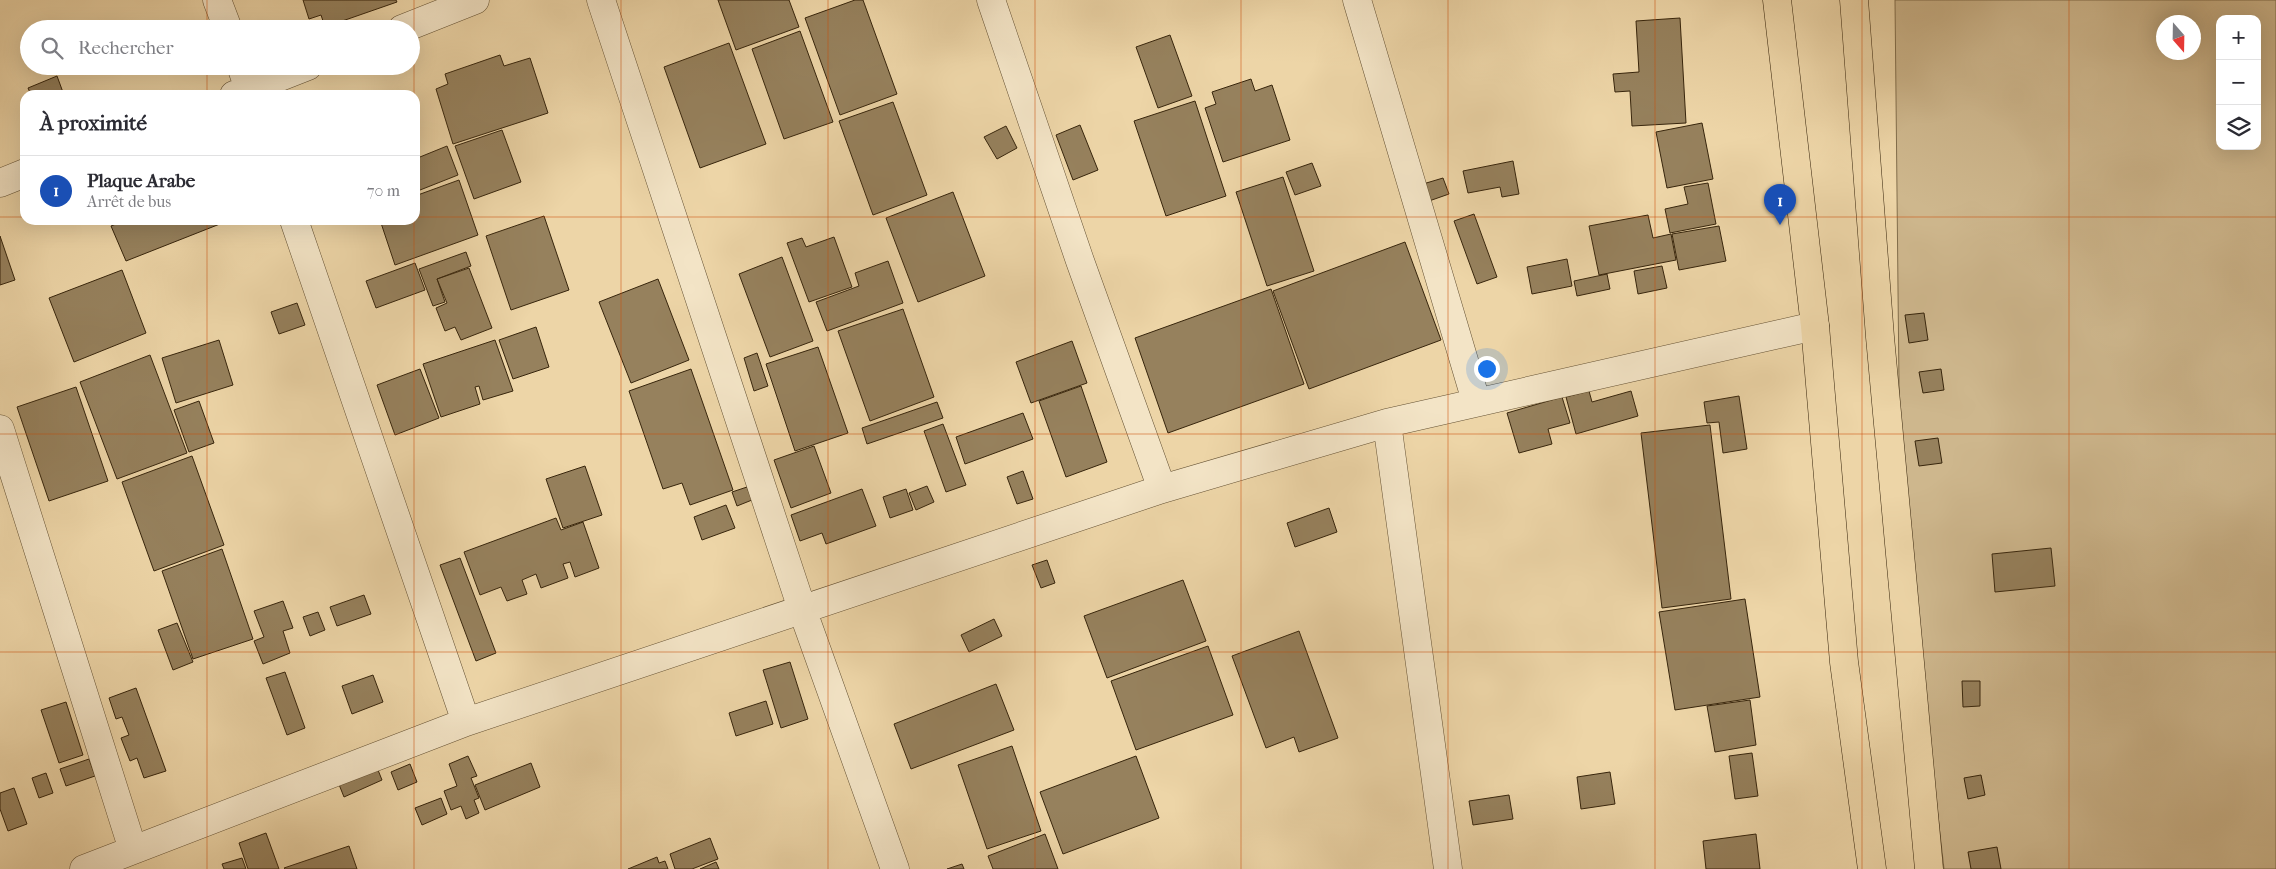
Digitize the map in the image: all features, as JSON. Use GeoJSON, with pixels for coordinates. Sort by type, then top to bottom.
{"type":"FeatureCollection","features":[{"type":"Feature","properties":{"kind":"main road"},"geometry":{"type":"LineString","coordinates":[[1777,0],[1815,326],[1844,662],[1872,869]]}},
{"type":"Feature","properties":{"kind":"main road"},"geometry":{"type":"LineString","coordinates":[[1854,0],[1880,337],[1929,869]]}},
{"type":"Feature","properties":{"kind":"street"},"geometry":{"type":"LineString","coordinates":[[217,0],[225,20]]}},
{"type":"Feature","properties":{"kind":"street"},"geometry":{"type":"LineString","coordinates":[[420,22],[475,0]]}},
{"type":"Feature","properties":{"kind":"street"},"geometry":{"type":"LineString","coordinates":[[601,0],[802,609],[895,869]]}},
{"type":"Feature","properties":{"kind":"street"},"geometry":{"type":"LineString","coordinates":[[991,0],[1080,260],[1162,489]]}},
{"type":"Feature","properties":{"kind":"street"},"geometry":{"type":"LineString","coordinates":[[1357,0],[1476,401]]}},
{"type":"Feature","properties":{"kind":"street"},"geometry":{"type":"LineString","coordinates":[[244,86],[279,75]]}},
{"type":"Feature","properties":{"kind":"street"},"geometry":{"type":"LineString","coordinates":[[0,182],[20,175]]}},
{"type":"Feature","properties":{"kind":"street"},"geometry":{"type":"LineString","coordinates":[[296,225],[466,722]]}},
{"type":"Feature","properties":{"kind":"street"},"geometry":{"type":"LineString","coordinates":[[88,868],[466,722],[1162,489],[1387,423],[1476,401],[1815,326]]}},
{"type":"Feature","properties":{"kind":"street"},"geometry":{"type":"LineString","coordinates":[[1387,423],[1448,869]]}},
{"type":"Feature","properties":{"kind":"street"},"geometry":{"type":"LineString","coordinates":[[0,429],[133,850]]}},
{"type":"Feature","properties":{"kind":"shaded area"},"geometry":{"type":"Polygon","coordinates":[[[1895,0],[2276,0],[2276,869],[1944,869],[1900,480],[1895,0]]]}},
{"type":"Feature","properties":{"kind":"building"},"geometry":{"type":"Polygon","coordinates":[[[303,0],[396,0],[397,2],[345,20],[323,20],[321,15],[309,19],[303,0]]]}},
{"type":"Feature","properties":{"kind":"building"},"geometry":{"type":"Polygon","coordinates":[[[718,0],[789,0],[799,27],[736,50],[718,0]]]}},
{"type":"Feature","properties":{"kind":"building"},"geometry":{"type":"Polygon","coordinates":[[[855,0],[863,0],[897,94],[840,115],[805,18],[855,0]]]}},
{"type":"Feature","properties":{"kind":"building"},"geometry":{"type":"Polygon","coordinates":[[[1680,18],[1686,123],[1632,126],[1630,91],[1615,92],[1613,74],[1639,72],[1636,21],[1680,18]]]}},
{"type":"Feature","properties":{"kind":"building"},"geometry":{"type":"Polygon","coordinates":[[[800,31],[833,122],[784,139],[752,49],[800,31]]]}},
{"type":"Feature","properties":{"kind":"building"},"geometry":{"type":"Polygon","coordinates":[[[1170,35],[1192,96],[1158,108],[1136,47],[1170,35]]]}},
{"type":"Feature","properties":{"kind":"building"},"geometry":{"type":"Polygon","coordinates":[[[729,43],[766,144],[700,168],[664,67],[729,43]]]}},
{"type":"Feature","properties":{"kind":"building"},"geometry":{"type":"Polygon","coordinates":[[[500,55],[504,66],[530,58],[548,113],[453,144],[436,89],[448,84],[445,74],[500,55]]]}},
{"type":"Feature","properties":{"kind":"building"},"geometry":{"type":"Polygon","coordinates":[[[57,76],[62,90],[29,90],[28,88],[57,76]]]}},
{"type":"Feature","properties":{"kind":"building"},"geometry":{"type":"Polygon","coordinates":[[[1251,79],[1255,91],[1272,85],[1290,140],[1223,162],[1205,108],[1216,104],[1212,92],[1251,79]]]}},
{"type":"Feature","properties":{"kind":"building"},"geometry":{"type":"Polygon","coordinates":[[[1195,101],[1226,196],[1166,216],[1134,121],[1195,101]]]}},
{"type":"Feature","properties":{"kind":"building"},"geometry":{"type":"Polygon","coordinates":[[[893,102],[927,195],[873,215],[839,121],[893,102]]]}},
{"type":"Feature","properties":{"kind":"building"},"geometry":{"type":"Polygon","coordinates":[[[1702,123],[1713,179],[1667,188],[1656,132],[1702,123]]]}},
{"type":"Feature","properties":{"kind":"building"},"geometry":{"type":"Polygon","coordinates":[[[1080,125],[1098,170],[1073,180],[1056,135],[1080,125]]]}},
{"type":"Feature","properties":{"kind":"building"},"geometry":{"type":"Polygon","coordinates":[[[1006,126],[1017,148],[997,159],[984,137],[1006,126]]]}},
{"type":"Feature","properties":{"kind":"building"},"geometry":{"type":"Polygon","coordinates":[[[502,130],[521,182],[474,199],[455,146],[502,130]]]}},
{"type":"Feature","properties":{"kind":"building"},"geometry":{"type":"Polygon","coordinates":[[[447,146],[458,175],[420,190],[420,157],[447,146]]]}},
{"type":"Feature","properties":{"kind":"building"},"geometry":{"type":"Polygon","coordinates":[[[1513,161],[1519,194],[1502,197],[1500,187],[1468,193],[1463,171],[1513,161]]]}},
{"type":"Feature","properties":{"kind":"building"},"geometry":{"type":"Polygon","coordinates":[[[1312,163],[1321,186],[1295,195],[1286,172],[1312,163]]]}},
{"type":"Feature","properties":{"kind":"building"},"geometry":{"type":"Polygon","coordinates":[[[1283,177],[1314,271],[1267,286],[1236,192],[1283,177]]]}},
{"type":"Feature","properties":{"kind":"building"},"geometry":{"type":"Polygon","coordinates":[[[1443,178],[1449,194],[1429,201],[1423,184],[1443,178]]]}},
{"type":"Feature","properties":{"kind":"building"},"geometry":{"type":"Polygon","coordinates":[[[459,180],[478,235],[395,265],[382,225],[420,225],[420,194],[459,180]]]}},
{"type":"Feature","properties":{"kind":"building"},"geometry":{"type":"Polygon","coordinates":[[[1708,183],[1716,224],[1670,233],[1665,209],[1688,204],[1684,187],[1708,183]]]}},
{"type":"Feature","properties":{"kind":"building"},"geometry":{"type":"Polygon","coordinates":[[[953,192],[985,276],[918,302],[886,218],[953,192]]]}},
{"type":"Feature","properties":{"kind":"building"},"geometry":{"type":"Polygon","coordinates":[[[1474,214],[1497,277],[1477,284],[1454,221],[1474,214]]]}},
{"type":"Feature","properties":{"kind":"building"},"geometry":{"type":"Polygon","coordinates":[[[1648,215],[1653,238],[1671,234],[1676,260],[1599,275],[1589,226],[1648,215]]]}},
{"type":"Feature","properties":{"kind":"building"},"geometry":{"type":"Polygon","coordinates":[[[544,216],[569,290],[511,310],[486,236],[544,216]]]}},
{"type":"Feature","properties":{"kind":"building"},"geometry":{"type":"Polygon","coordinates":[[[114,225],[217,225],[126,261],[111,226],[114,225]]]}},
{"type":"Feature","properties":{"kind":"building"},"geometry":{"type":"Polygon","coordinates":[[[1719,226],[1726,261],[1679,270],[1672,234],[1719,226]]]}},
{"type":"Feature","properties":{"kind":"building"},"geometry":{"type":"Polygon","coordinates":[[[0,236],[15,280],[0,285],[0,236]]]}},
{"type":"Feature","properties":{"kind":"building"},"geometry":{"type":"Polygon","coordinates":[[[834,237],[852,287],[809,302],[787,243],[802,238],[806,247],[834,237]]]}},
{"type":"Feature","properties":{"kind":"building"},"geometry":{"type":"Polygon","coordinates":[[[1405,242],[1441,340],[1309,389],[1273,291],[1405,242]]]}},
{"type":"Feature","properties":{"kind":"building"},"geometry":{"type":"Polygon","coordinates":[[[466,252],[471,266],[437,279],[445,302],[433,306],[419,269],[466,252]]]}},
{"type":"Feature","properties":{"kind":"building"},"geometry":{"type":"Polygon","coordinates":[[[782,257],[813,341],[770,357],[739,274],[782,257]]]}},
{"type":"Feature","properties":{"kind":"building"},"geometry":{"type":"Polygon","coordinates":[[[1567,259],[1572,286],[1532,294],[1527,267],[1567,259]]]}},
{"type":"Feature","properties":{"kind":"building"},"geometry":{"type":"Polygon","coordinates":[[[888,261],[903,303],[827,331],[816,302],[859,286],[855,273],[888,261]]]}},
{"type":"Feature","properties":{"kind":"building"},"geometry":{"type":"Polygon","coordinates":[[[415,263],[425,290],[376,308],[366,281],[415,263]]]}},
{"type":"Feature","properties":{"kind":"building"},"geometry":{"type":"Polygon","coordinates":[[[1662,266],[1667,288],[1638,294],[1634,271],[1662,266]]]}},
{"type":"Feature","properties":{"kind":"building"},"geometry":{"type":"Polygon","coordinates":[[[469,268],[492,328],[461,340],[455,327],[445,331],[436,308],[447,303],[437,279],[469,268]]]}},
{"type":"Feature","properties":{"kind":"building"},"geometry":{"type":"Polygon","coordinates":[[[122,270],[146,333],[74,362],[49,298],[122,270]]]}},
{"type":"Feature","properties":{"kind":"building"},"geometry":{"type":"Polygon","coordinates":[[[1607,274],[1610,289],[1577,296],[1574,281],[1607,274]]]}},
{"type":"Feature","properties":{"kind":"building"},"geometry":{"type":"Polygon","coordinates":[[[658,279],[689,360],[631,383],[599,302],[658,279]]]}},
{"type":"Feature","properties":{"kind":"building"},"geometry":{"type":"Polygon","coordinates":[[[1271,289],[1304,384],[1168,433],[1135,338],[1271,289]]]}},
{"type":"Feature","properties":{"kind":"building"},"geometry":{"type":"Polygon","coordinates":[[[297,303],[305,325],[279,334],[271,312],[297,303]]]}},
{"type":"Feature","properties":{"kind":"building"},"geometry":{"type":"Polygon","coordinates":[[[903,309],[934,397],[870,421],[838,331],[903,309]]]}},
{"type":"Feature","properties":{"kind":"building"},"geometry":{"type":"Polygon","coordinates":[[[1924,313],[1928,340],[1909,343],[1905,315],[1924,313]]]}},
{"type":"Feature","properties":{"kind":"building"},"geometry":{"type":"Polygon","coordinates":[[[536,327],[549,367],[513,379],[499,340],[536,327]]]}},
{"type":"Feature","properties":{"kind":"building"},"geometry":{"type":"Polygon","coordinates":[[[219,340],[233,385],[176,403],[162,358],[219,340]]]}},
{"type":"Feature","properties":{"kind":"building"},"geometry":{"type":"Polygon","coordinates":[[[495,340],[513,391],[483,400],[479,386],[475,387],[480,404],[441,417],[423,364],[495,340]]]}},
{"type":"Feature","properties":{"kind":"building"},"geometry":{"type":"Polygon","coordinates":[[[1072,341],[1087,383],[1031,403],[1016,362],[1072,341]]]}},
{"type":"Feature","properties":{"kind":"building"},"geometry":{"type":"Polygon","coordinates":[[[818,347],[848,433],[795,451],[766,364],[818,347]]]}},
{"type":"Feature","properties":{"kind":"building"},"geometry":{"type":"Polygon","coordinates":[[[757,353],[768,386],[754,391],[744,358],[757,353]]]}},
{"type":"Feature","properties":{"kind":"building"},"geometry":{"type":"Polygon","coordinates":[[[150,355],[187,453],[117,479],[80,382],[150,355]]]}},
{"type":"Feature","properties":{"kind":"building"},"geometry":{"type":"Polygon","coordinates":[[[420,369],[439,418],[395,435],[377,385],[420,369]]]}},
{"type":"Feature","properties":{"kind":"building"},"geometry":{"type":"Polygon","coordinates":[[[691,369],[733,490],[690,505],[682,483],[663,489],[629,391],[691,369]]]}},
{"type":"Feature","properties":{"kind":"building"},"geometry":{"type":"Polygon","coordinates":[[[1941,369],[1944,390],[1923,393],[1919,372],[1941,369]]]}},
{"type":"Feature","properties":{"kind":"building"},"geometry":{"type":"Polygon","coordinates":[[[1081,386],[1107,462],[1066,477],[1039,401],[1081,386]]]}},
{"type":"Feature","properties":{"kind":"building"},"geometry":{"type":"Polygon","coordinates":[[[76,387],[108,481],[49,501],[17,407],[76,387]]]}},
{"type":"Feature","properties":{"kind":"building"},"geometry":{"type":"Polygon","coordinates":[[[1589,391],[1592,402],[1631,391],[1638,416],[1576,434],[1566,397],[1589,391]]]}},
{"type":"Feature","properties":{"kind":"building"},"geometry":{"type":"Polygon","coordinates":[[[1739,396],[1747,449],[1723,453],[1719,422],[1707,423],[1704,402],[1739,396]]]}},
{"type":"Feature","properties":{"kind":"building"},"geometry":{"type":"Polygon","coordinates":[[[1562,397],[1570,423],[1548,429],[1552,444],[1519,453],[1507,413],[1562,397]]]}},
{"type":"Feature","properties":{"kind":"building"},"geometry":{"type":"Polygon","coordinates":[[[199,401],[214,443],[189,452],[174,410],[199,401]]]}},
{"type":"Feature","properties":{"kind":"building"},"geometry":{"type":"Polygon","coordinates":[[[937,402],[943,418],[867,444],[862,428],[937,402]]]}},
{"type":"Feature","properties":{"kind":"building"},"geometry":{"type":"Polygon","coordinates":[[[1023,413],[1033,439],[965,464],[956,437],[1023,413]]]}},
{"type":"Feature","properties":{"kind":"building"},"geometry":{"type":"Polygon","coordinates":[[[943,424],[966,485],[946,492],[924,431],[943,424]]]}},
{"type":"Feature","properties":{"kind":"building"},"geometry":{"type":"Polygon","coordinates":[[[1710,425],[1731,599],[1662,608],[1641,433],[1710,425]]]}},
{"type":"Feature","properties":{"kind":"building"},"geometry":{"type":"Polygon","coordinates":[[[1938,438],[1942,463],[1919,466],[1915,441],[1938,438]]]}},
{"type":"Feature","properties":{"kind":"building"},"geometry":{"type":"Polygon","coordinates":[[[814,446],[831,493],[791,508],[774,460],[814,446]]]}},
{"type":"Feature","properties":{"kind":"building"},"geometry":{"type":"Polygon","coordinates":[[[192,456],[224,545],[154,571],[122,482],[192,456]]]}},
{"type":"Feature","properties":{"kind":"building"},"geometry":{"type":"Polygon","coordinates":[[[585,466],[602,515],[563,528],[546,479],[585,466]]]}},
{"type":"Feature","properties":{"kind":"building"},"geometry":{"type":"Polygon","coordinates":[[[1023,471],[1033,499],[1017,504],[1007,477],[1023,471]]]}},
{"type":"Feature","properties":{"kind":"building"},"geometry":{"type":"Polygon","coordinates":[[[927,486],[934,502],[916,510],[909,493],[927,486]]]}},
{"type":"Feature","properties":{"kind":"building"},"geometry":{"type":"Polygon","coordinates":[[[747,487],[752,500],[737,506],[732,492],[747,487]]]}},
{"type":"Feature","properties":{"kind":"building"},"geometry":{"type":"Polygon","coordinates":[[[862,489],[876,526],[826,544],[822,533],[800,541],[791,515],[862,489]]]}},
{"type":"Feature","properties":{"kind":"building"},"geometry":{"type":"Polygon","coordinates":[[[906,489],[913,510],[890,518],[883,497],[906,489]]]}},
{"type":"Feature","properties":{"kind":"building"},"geometry":{"type":"Polygon","coordinates":[[[726,505],[735,528],[702,540],[694,517],[726,505]]]}},
{"type":"Feature","properties":{"kind":"building"},"geometry":{"type":"Polygon","coordinates":[[[1329,508],[1337,532],[1295,547],[1287,523],[1329,508]]]}},
{"type":"Feature","properties":{"kind":"building"},"geometry":{"type":"Polygon","coordinates":[[[556,518],[561,530],[583,522],[599,568],[575,577],[570,562],[563,564],[568,578],[541,588],[536,574],[522,580],[527,594],[507,601],[501,587],[480,595],[464,552],[556,518]]]}},
{"type":"Feature","properties":{"kind":"building"},"geometry":{"type":"Polygon","coordinates":[[[2051,548],[2055,586],[1995,592],[1992,554],[2051,548]]]}},
{"type":"Feature","properties":{"kind":"building"},"geometry":{"type":"Polygon","coordinates":[[[222,549],[253,639],[193,659],[162,571],[222,549]]]}},
{"type":"Feature","properties":{"kind":"building"},"geometry":{"type":"Polygon","coordinates":[[[460,558],[496,653],[476,661],[440,565],[460,558]]]}},
{"type":"Feature","properties":{"kind":"building"},"geometry":{"type":"Polygon","coordinates":[[[1047,560],[1055,583],[1041,588],[1032,565],[1047,560]]]}},
{"type":"Feature","properties":{"kind":"building"},"geometry":{"type":"Polygon","coordinates":[[[1183,580],[1206,641],[1107,678],[1084,616],[1183,580]]]}},
{"type":"Feature","properties":{"kind":"building"},"geometry":{"type":"Polygon","coordinates":[[[364,595],[371,614],[337,626],[330,607],[364,595]]]}},
{"type":"Feature","properties":{"kind":"building"},"geometry":{"type":"Polygon","coordinates":[[[1745,599],[1760,697],[1675,710],[1659,612],[1745,599]]]}},
{"type":"Feature","properties":{"kind":"building"},"geometry":{"type":"Polygon","coordinates":[[[283,601],[293,628],[283,631],[290,653],[263,664],[254,641],[264,637],[254,611],[283,601]]]}},
{"type":"Feature","properties":{"kind":"building"},"geometry":{"type":"Polygon","coordinates":[[[318,612],[325,630],[310,636],[303,617],[318,612]]]}},
{"type":"Feature","properties":{"kind":"building"},"geometry":{"type":"Polygon","coordinates":[[[994,619],[1002,636],[969,652],[961,635],[994,619]]]}},
{"type":"Feature","properties":{"kind":"building"},"geometry":{"type":"Polygon","coordinates":[[[177,623],[193,662],[173,670],[158,630],[177,623]]]}},
{"type":"Feature","properties":{"kind":"building"},"geometry":{"type":"Polygon","coordinates":[[[1299,631],[1338,738],[1299,752],[1294,737],[1266,748],[1232,656],[1299,631]]]}},
{"type":"Feature","properties":{"kind":"building"},"geometry":{"type":"Polygon","coordinates":[[[1208,646],[1233,715],[1136,750],[1111,681],[1208,646]]]}},
{"type":"Feature","properties":{"kind":"building"},"geometry":{"type":"Polygon","coordinates":[[[790,662],[808,719],[781,728],[763,670],[790,662]]]}},
{"type":"Feature","properties":{"kind":"building"},"geometry":{"type":"Polygon","coordinates":[[[285,672],[305,728],[287,735],[266,678],[285,672]]]}},
{"type":"Feature","properties":{"kind":"building"},"geometry":{"type":"Polygon","coordinates":[[[373,675],[383,702],[352,714],[342,686],[373,675]]]}},
{"type":"Feature","properties":{"kind":"building"},"geometry":{"type":"Polygon","coordinates":[[[1962,681],[1980,681],[1980,706],[1963,707],[1962,681]]]}},
{"type":"Feature","properties":{"kind":"building"},"geometry":{"type":"Polygon","coordinates":[[[996,684],[1014,730],[911,769],[894,724],[996,684]]]}},
{"type":"Feature","properties":{"kind":"building"},"geometry":{"type":"Polygon","coordinates":[[[136,688],[166,771],[144,778],[137,758],[130,761],[121,738],[129,735],[122,717],[116,719],[109,698],[136,688]]]}},
{"type":"Feature","properties":{"kind":"building"},"geometry":{"type":"Polygon","coordinates":[[[1750,700],[1756,745],[1715,752],[1707,706],[1750,700]]]}},
{"type":"Feature","properties":{"kind":"building"},"geometry":{"type":"Polygon","coordinates":[[[766,701],[773,724],[736,736],[729,713],[766,701]]]}},
{"type":"Feature","properties":{"kind":"building"},"geometry":{"type":"Polygon","coordinates":[[[66,702],[83,755],[59,763],[41,710],[66,702]]]}},
{"type":"Feature","properties":{"kind":"building"},"geometry":{"type":"Polygon","coordinates":[[[1012,746],[1041,831],[987,849],[958,765],[1012,746]]]}},
{"type":"Feature","properties":{"kind":"building"},"geometry":{"type":"Polygon","coordinates":[[[1752,753],[1758,796],[1735,799],[1729,756],[1752,753]]]}},
{"type":"Feature","properties":{"kind":"building"},"geometry":{"type":"Polygon","coordinates":[[[468,756],[477,776],[471,778],[479,798],[474,800],[479,813],[466,819],[461,806],[451,810],[444,791],[457,786],[449,764],[468,756]]]}},
{"type":"Feature","properties":{"kind":"building"},"geometry":{"type":"Polygon","coordinates":[[[1136,756],[1159,818],[1063,854],[1040,792],[1136,756]]]}},
{"type":"Feature","properties":{"kind":"building"},"geometry":{"type":"Polygon","coordinates":[[[89,759],[95,776],[66,786],[60,769],[89,759]]]}},
{"type":"Feature","properties":{"kind":"building"},"geometry":{"type":"Polygon","coordinates":[[[531,763],[540,787],[485,810],[475,785],[531,763]]]}},
{"type":"Feature","properties":{"kind":"building"},"geometry":{"type":"Polygon","coordinates":[[[410,764],[417,782],[398,790],[391,772],[410,764]]]}},
{"type":"Feature","properties":{"kind":"building"},"geometry":{"type":"Polygon","coordinates":[[[376,765],[382,780],[344,797],[338,782],[376,765]]]}},
{"type":"Feature","properties":{"kind":"building"},"geometry":{"type":"Polygon","coordinates":[[[1610,772],[1615,804],[1581,809],[1577,777],[1610,772]]]}},
{"type":"Feature","properties":{"kind":"building"},"geometry":{"type":"Polygon","coordinates":[[[46,773],[53,793],[39,798],[32,778],[46,773]]]}},
{"type":"Feature","properties":{"kind":"building"},"geometry":{"type":"Polygon","coordinates":[[[1981,775],[1985,795],[1968,799],[1964,778],[1981,775]]]}},
{"type":"Feature","properties":{"kind":"building"},"geometry":{"type":"Polygon","coordinates":[[[14,788],[27,824],[8,831],[0,809],[0,793],[14,788]]]}},
{"type":"Feature","properties":{"kind":"building"},"geometry":{"type":"Polygon","coordinates":[[[1509,795],[1513,819],[1473,825],[1469,801],[1509,795]]]}},
{"type":"Feature","properties":{"kind":"building"},"geometry":{"type":"Polygon","coordinates":[[[441,798],[447,814],[422,825],[415,808],[441,798]]]}},
{"type":"Feature","properties":{"kind":"building"},"geometry":{"type":"Polygon","coordinates":[[[266,833],[279,869],[248,869],[239,843],[266,833]]]}},
{"type":"Feature","properties":{"kind":"building"},"geometry":{"type":"Polygon","coordinates":[[[1045,834],[1058,869],[993,869],[988,856],[1045,834]]]}},
{"type":"Feature","properties":{"kind":"building"},"geometry":{"type":"Polygon","coordinates":[[[1756,834],[1760,869],[1706,869],[1703,841],[1756,834]]]}},
{"type":"Feature","properties":{"kind":"building"},"geometry":{"type":"Polygon","coordinates":[[[710,838],[718,859],[692,869],[675,869],[670,854],[710,838]]]}},
{"type":"Feature","properties":{"kind":"building"},"geometry":{"type":"Polygon","coordinates":[[[349,846],[357,869],[284,868],[349,846]]]}},
{"type":"Feature","properties":{"kind":"building"},"geometry":{"type":"Polygon","coordinates":[[[1997,847],[2001,869],[1971,869],[1968,852],[1997,847]]]}},
{"type":"Feature","properties":{"kind":"building"},"geometry":{"type":"Polygon","coordinates":[[[657,857],[659,863],[665,861],[668,869],[628,869],[657,857]]]}},
{"type":"Feature","properties":{"kind":"building"},"geometry":{"type":"Polygon","coordinates":[[[242,858],[246,869],[224,869],[222,864],[242,858]]]}},
{"type":"Feature","properties":{"kind":"building"},"geometry":{"type":"Polygon","coordinates":[[[716,862],[719,869],[700,869],[716,862]]]}},
{"type":"Feature","properties":{"kind":"building"},"geometry":{"type":"Polygon","coordinates":[[[962,864],[964,869],[947,869],[962,864]]]}},
{"type":"Feature","properties":{"kind":"place","name":"Plaque Arabe"},"geometry":{"type":"Point","coordinates":[1780,225]}}]}
